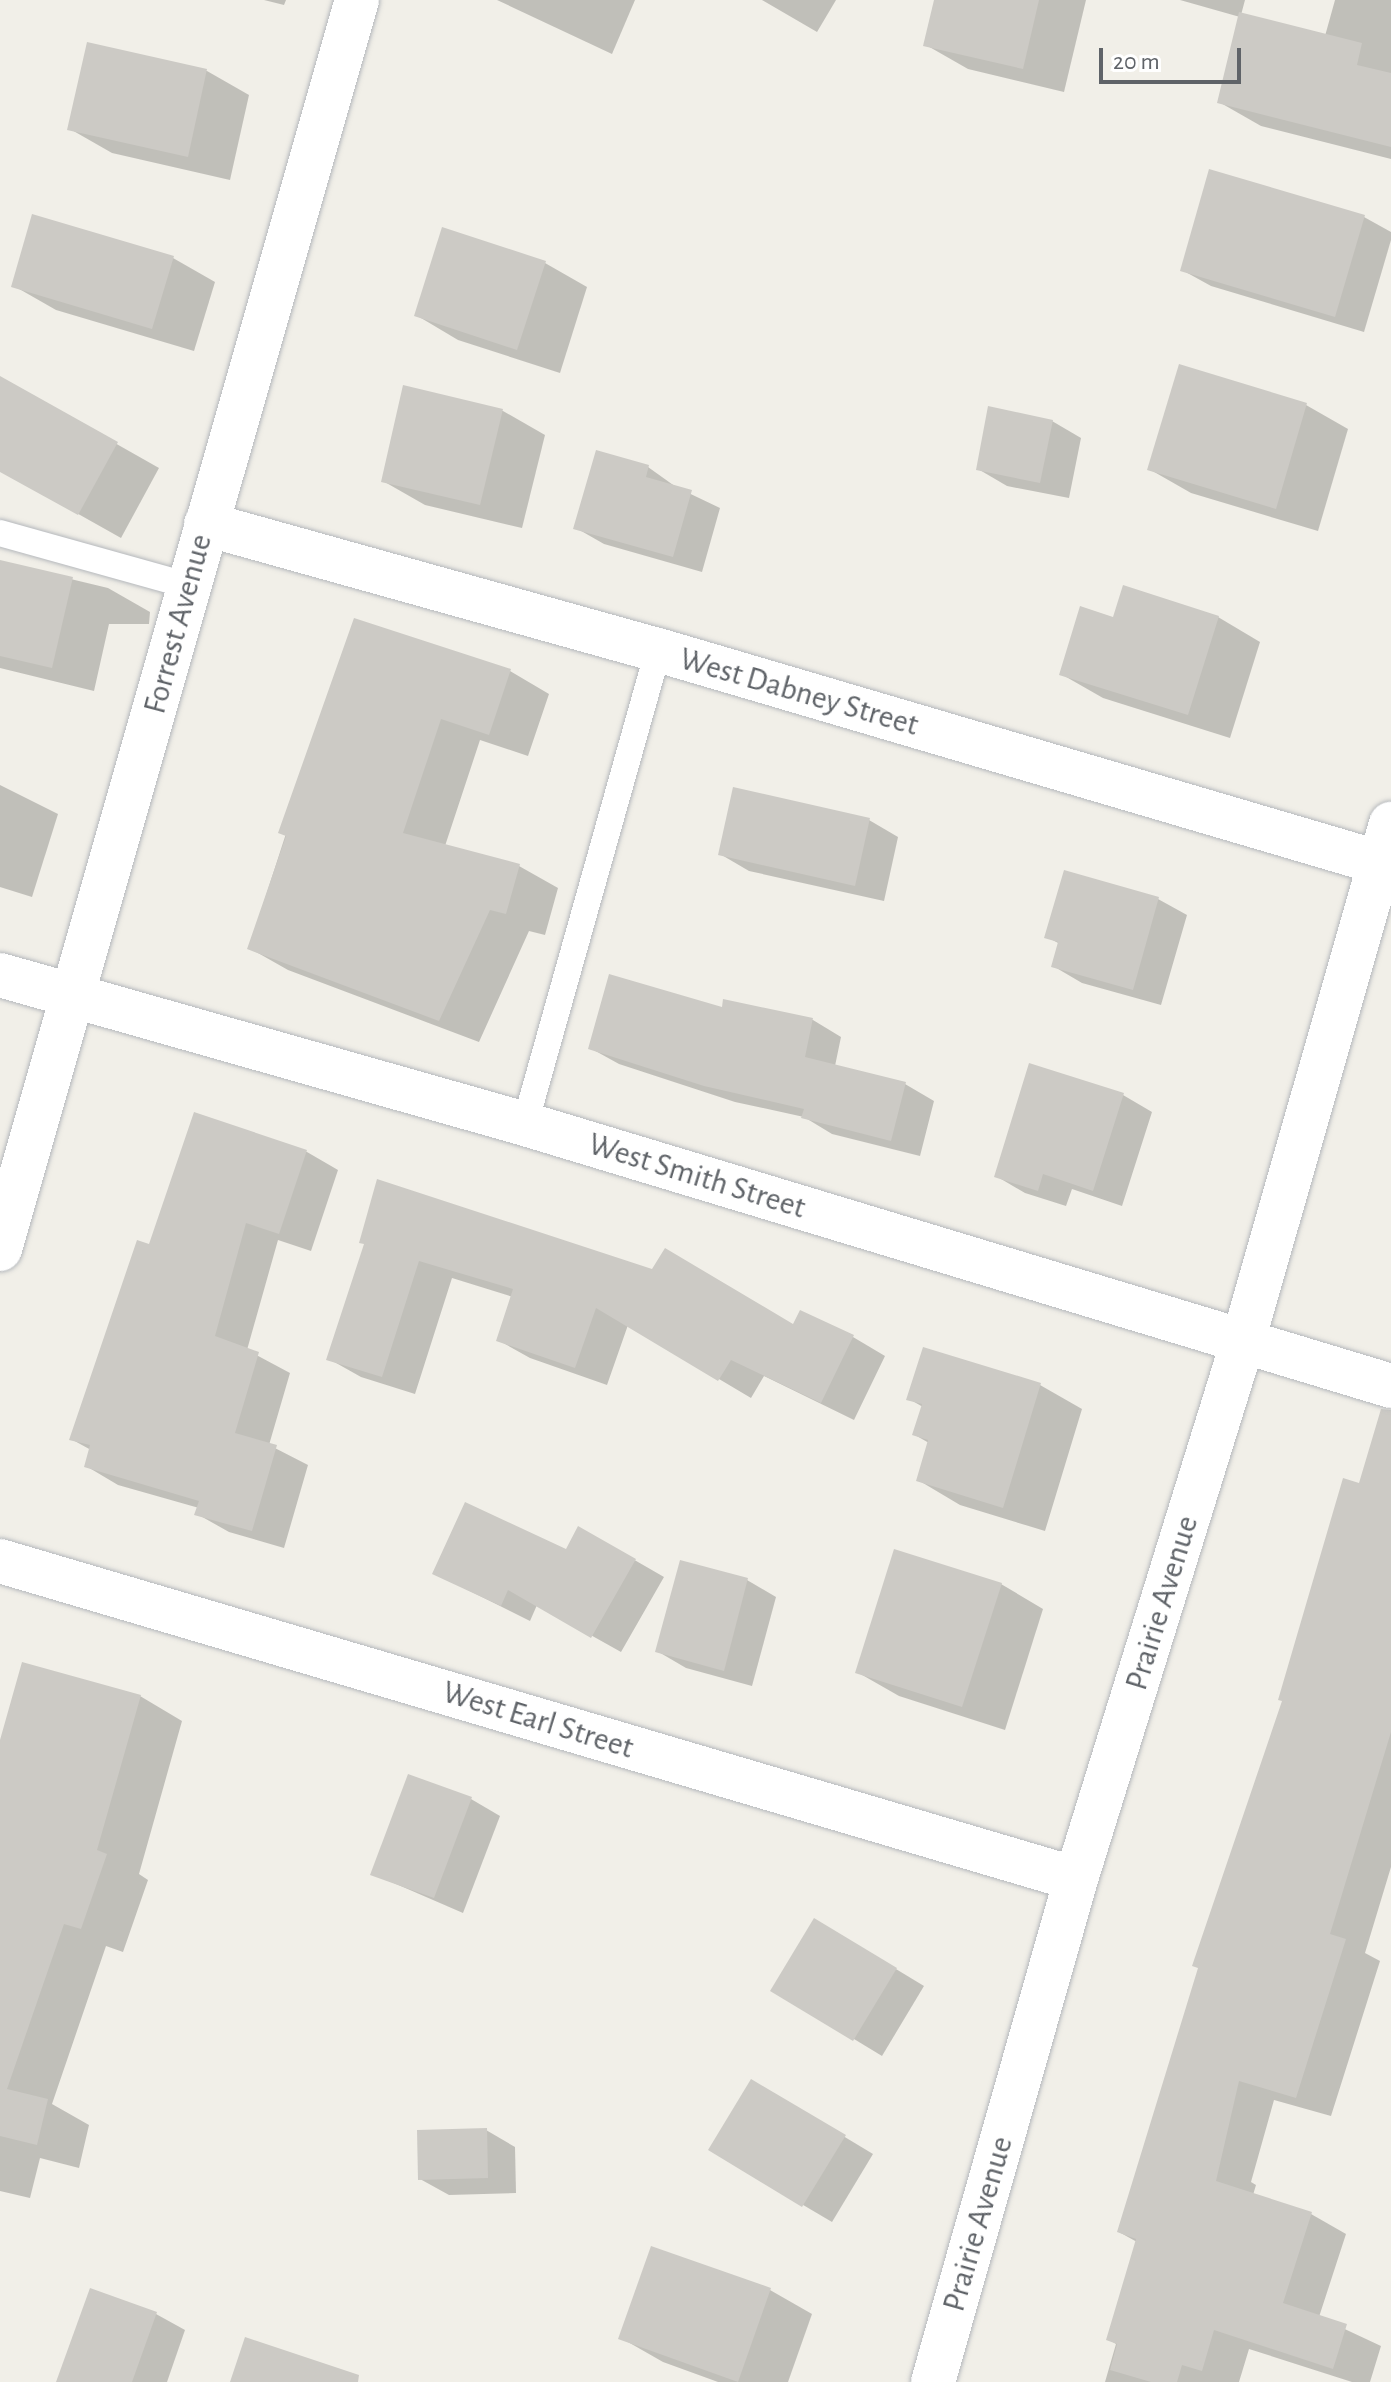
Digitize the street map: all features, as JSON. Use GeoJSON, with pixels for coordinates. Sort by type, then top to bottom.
{"type":"FeatureCollection","features":[{"type":"Feature","properties":{"kind":"street","name":"Forrest Avenue"},"geometry":{"type":"LineString","coordinates":[[0,1249],[357,0]]}},
{"type":"Feature","properties":{"kind":"street","name":"West Dabney Street"},"geometry":{"type":"LineString","coordinates":[[206,524],[1387,851]]}},
{"type":"Feature","properties":{"kind":"street","name":"Prairie Avenue"},"geometry":{"type":"LineString","coordinates":[[933,2382],[1076,1879],[1243,1341],[1387,851]]}},
{"type":"Feature","properties":{"kind":"street","name":"West Smith Street"},"geometry":{"type":"LineString","coordinates":[[0,975],[525,1124],[1391,1386]]}},
{"type":"Feature","properties":{"kind":"street","name":"West Earl Street"},"geometry":{"type":"LineString","coordinates":[[0,1561],[1076,1879]]}},
{"type":"Feature","properties":{"kind":"lane"},"geometry":{"type":"LineString","coordinates":[[0,533],[190,586]]}},
{"type":"Feature","properties":{"kind":"lane"},"geometry":{"type":"LineString","coordinates":[[525,1124],[658,650]]}},
{"type":"Feature","properties":{"kind":"building"},"geometry":{"type":"Polygon","coordinates":[[[934,0],[1039,0],[1023,69],[923,46],[934,0]]]}},
{"type":"Feature","properties":{"kind":"building"},"geometry":{"type":"Polygon","coordinates":[[[1239,12],[1362,43],[1357,65],[1391,73],[1391,147],[1217,103],[1239,12]]]}},
{"type":"Feature","properties":{"kind":"building"},"geometry":{"type":"Polygon","coordinates":[[[87,42],[207,69],[188,157],[67,130],[87,42]]]}},
{"type":"Feature","properties":{"kind":"building"},"geometry":{"type":"Polygon","coordinates":[[[1209,169],[1365,215],[1335,317],[1180,271],[1209,169]]]}},
{"type":"Feature","properties":{"kind":"building"},"geometry":{"type":"Polygon","coordinates":[[[32,214],[174,256],[152,329],[11,287],[32,214]]]}},
{"type":"Feature","properties":{"kind":"building"},"geometry":{"type":"Polygon","coordinates":[[[442,227],[546,261],[517,350],[414,316],[442,227]]]}},
{"type":"Feature","properties":{"kind":"building"},"geometry":{"type":"Polygon","coordinates":[[[1179,364],[1307,403],[1276,509],[1147,470],[1179,364]]]}},
{"type":"Feature","properties":{"kind":"building"},"geometry":{"type":"Polygon","coordinates":[[[0,376],[118,442],[78,515],[0,472],[0,376]]]}},
{"type":"Feature","properties":{"kind":"building"},"geometry":{"type":"Polygon","coordinates":[[[403,385],[503,409],[480,505],[381,482],[403,385]]]}},
{"type":"Feature","properties":{"kind":"building"},"geometry":{"type":"Polygon","coordinates":[[[988,406],[1053,420],[1040,483],[976,470],[988,406]]]}},
{"type":"Feature","properties":{"kind":"building"},"geometry":{"type":"Polygon","coordinates":[[[596,450],[649,465],[646,477],[692,490],[673,557],[573,529],[596,450]]]}},
{"type":"Feature","properties":{"kind":"building"},"geometry":{"type":"Polygon","coordinates":[[[0,560],[73,577],[52,668],[0,656],[0,560]]]}},
{"type":"Feature","properties":{"kind":"building"},"geometry":{"type":"Polygon","coordinates":[[[1123,585],[1219,616],[1188,715],[1059,675],[1080,606],[1113,617],[1123,585]]]}},
{"type":"Feature","properties":{"kind":"building"},"geometry":{"type":"Polygon","coordinates":[[[354,618],[511,669],[489,735],[441,719],[403,833],[520,864],[506,914],[490,910],[439,1021],[247,949],[286,836],[278,833],[354,618]]]}},
{"type":"Feature","properties":{"kind":"building"},"geometry":{"type":"Polygon","coordinates":[[[733,787],[870,818],[855,886],[718,855],[733,787]]]}},
{"type":"Feature","properties":{"kind":"building"},"geometry":{"type":"Polygon","coordinates":[[[1064,870],[1159,897],[1133,990],[1051,967],[1058,942],[1044,938],[1064,870]]]}},
{"type":"Feature","properties":{"kind":"building"},"geometry":{"type":"Polygon","coordinates":[[[609,974],[722,1007],[723,999],[813,1018],[805,1057],[906,1082],[891,1141],[801,1118],[804,1109],[704,1086],[588,1049],[609,974]]]}},
{"type":"Feature","properties":{"kind":"building"},"geometry":{"type":"Polygon","coordinates":[[[1029,1063],[1124,1093],[1093,1191],[1043,1174],[1038,1191],[994,1177],[1029,1063]]]}},
{"type":"Feature","properties":{"kind":"building"},"geometry":{"type":"Polygon","coordinates":[[[194,1112],[307,1150],[279,1234],[246,1223],[215,1336],[259,1352],[235,1433],[277,1445],[252,1531],[194,1515],[199,1501],[84,1467],[90,1445],[69,1440],[137,1240],[149,1244],[194,1112]]]}},
{"type":"Feature","properties":{"kind":"building"},"geometry":{"type":"Polygon","coordinates":[[[377,1179],[652,1269],[665,1248],[793,1324],[800,1310],[854,1335],[821,1403],[731,1360],[718,1381],[596,1308],[575,1368],[496,1341],[513,1289],[419,1261],[382,1377],[326,1360],[364,1244],[359,1243],[377,1179]]]}},
{"type":"Feature","properties":{"kind":"building"},"geometry":{"type":"Polygon","coordinates":[[[923,1347],[1041,1383],[1003,1508],[916,1481],[928,1440],[912,1435],[922,1404],[906,1400],[923,1347]]]}},
{"type":"Feature","properties":{"kind":"building"},"geometry":{"type":"Polygon","coordinates":[[[1381,1409],[1391,1410],[1391,1732],[1330,1934],[1346,1939],[1296,2098],[1239,2081],[1216,2181],[1312,2212],[1283,2303],[1347,2324],[1333,2369],[1214,2330],[1202,2371],[1182,2365],[1177,2382],[1151,2382],[1110,2370],[1117,2344],[1106,2340],[1136,2239],[1117,2232],[1198,1968],[1192,1966],[1282,1701],[1278,1700],[1343,1478],[1359,1483],[1381,1409]]]}},
{"type":"Feature","properties":{"kind":"building"},"geometry":{"type":"Polygon","coordinates":[[[465,1502],[566,1549],[578,1526],[636,1559],[591,1638],[508,1590],[501,1606],[432,1574],[465,1502]]]}},
{"type":"Feature","properties":{"kind":"building"},"geometry":{"type":"Polygon","coordinates":[[[894,1549],[1002,1583],[962,1707],[855,1673],[894,1549]]]}},
{"type":"Feature","properties":{"kind":"building"},"geometry":{"type":"Polygon","coordinates":[[[680,1560],[748,1578],[724,1671],[655,1652],[680,1560]]]}},
{"type":"Feature","properties":{"kind":"building"},"geometry":{"type":"Polygon","coordinates":[[[22,1662],[141,1695],[97,1850],[107,1854],[81,1929],[64,1924],[7,2089],[48,2099],[37,2145],[0,2136],[0,1740],[22,1662]]]}},
{"type":"Feature","properties":{"kind":"building"},"geometry":{"type":"Polygon","coordinates":[[[408,1774],[472,1797],[434,1898],[370,1875],[408,1774]]]}},
{"type":"Feature","properties":{"kind":"building"},"geometry":{"type":"Polygon","coordinates":[[[814,1918],[897,1968],[853,2041],[770,1991],[814,1918]]]}},
{"type":"Feature","properties":{"kind":"building"},"geometry":{"type":"Polygon","coordinates":[[[751,2079],[846,2135],[802,2207],[708,2150],[751,2079]]]}},
{"type":"Feature","properties":{"kind":"building"},"geometry":{"type":"Polygon","coordinates":[[[487,2128],[488,2178],[418,2180],[417,2130],[487,2128]]]}},
{"type":"Feature","properties":{"kind":"building"},"geometry":{"type":"Polygon","coordinates":[[[651,2246],[771,2288],[738,2382],[618,2339],[651,2246]]]}},
{"type":"Feature","properties":{"kind":"building"},"geometry":{"type":"Polygon","coordinates":[[[90,2288],[157,2312],[132,2382],[56,2382],[90,2288]]]}},
{"type":"Feature","properties":{"kind":"building"},"geometry":{"type":"Polygon","coordinates":[[[245,2337],[359,2375],[358,2382],[230,2382],[245,2337]]]}}]}
